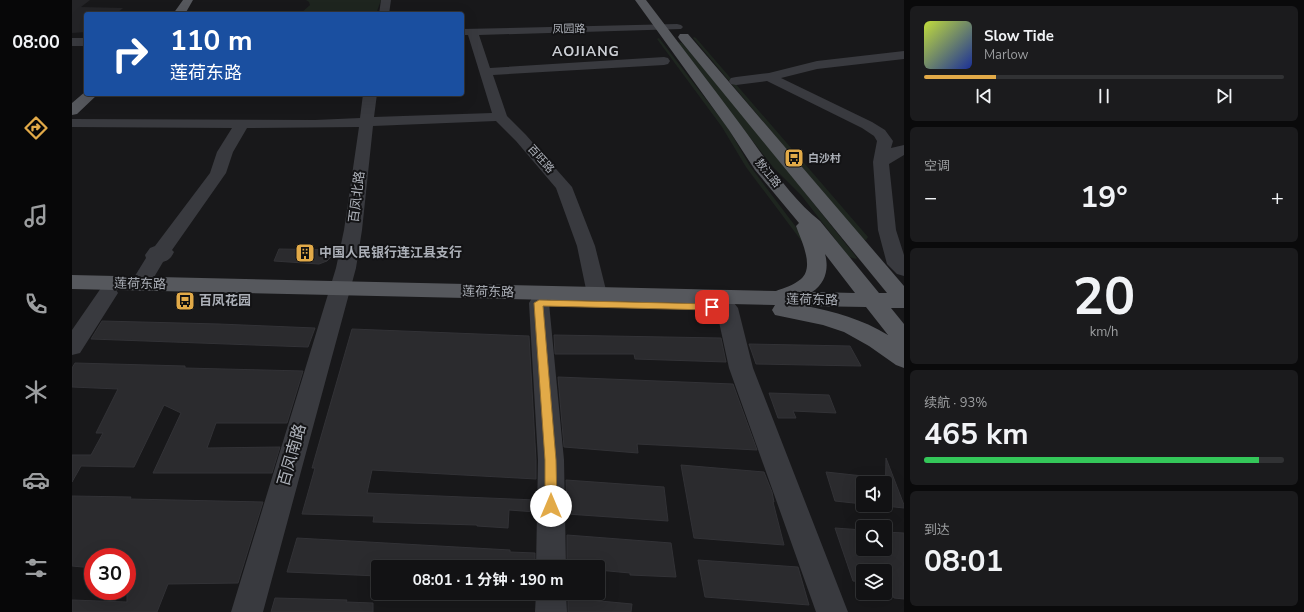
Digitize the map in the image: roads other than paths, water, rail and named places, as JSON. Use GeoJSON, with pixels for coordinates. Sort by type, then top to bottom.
{"type":"FeatureCollection","features":[{"type":"Feature","properties":{"kind":"main road"},"geometry":{"type":"LineString","coordinates":[[180,12],[188,0]]}},
{"type":"Feature","properties":{"kind":"main road","name":"敖江路"},"geometry":{"type":"LineString","coordinates":[[640,0],[664,17],[686,40],[904,300]]}},
{"type":"Feature","properties":{"kind":"main road","name":"敖江路"},"geometry":{"type":"LineString","coordinates":[[664,17],[659,27],[668,40],[762,166],[803,217],[813,225],[904,340]]}},
{"type":"Feature","properties":{"kind":"main road"},"geometry":{"type":"LineString","coordinates":[[668,40],[686,40]]}},
{"type":"Feature","properties":{"kind":"main road"},"geometry":{"type":"LineString","coordinates":[[72,111],[89,96]]}},
{"type":"Feature","properties":{"kind":"main road"},"geometry":{"type":"LineString","coordinates":[[761,303],[797,292],[808,285],[816,277],[818,271],[817,258],[803,217]]}},
{"type":"Feature","properties":{"kind":"main road","name":"莲荷东路"},"geometry":{"type":"LineString","coordinates":[[72,282],[539,303],[727,308],[761,303]]}},
{"type":"Feature","properties":{"kind":"main road","name":"莲荷东路"},"geometry":{"type":"LineString","coordinates":[[72,292],[597,294],[761,303],[875,305],[904,309]]}},
{"type":"Feature","properties":{"kind":"main road","name":"莲荷东路"},"geometry":{"type":"LineString","coordinates":[[875,305],[904,300]]}},
{"type":"Feature","properties":{"kind":"main road"},"geometry":{"type":"LineString","coordinates":[[761,303],[811,315],[859,329],[885,344],[904,359]]}},
{"type":"Feature","properties":{"kind":"street"},"geometry":{"type":"LineString","coordinates":[[384,12],[386,0]]}},
{"type":"Feature","properties":{"kind":"street","name":"凤园路"},"geometry":{"type":"LineString","coordinates":[[467,32],[659,27],[664,17]]}},
{"type":"Feature","properties":{"kind":"street","name":"百旺路"},"geometry":{"type":"LineString","coordinates":[[467,32],[485,72],[500,117],[526,143],[564,187],[586,246],[597,294]]}},
{"type":"Feature","properties":{"kind":"street"},"geometry":{"type":"LineString","coordinates":[[72,42],[84,42]]}},
{"type":"Feature","properties":{"kind":"street"},"geometry":{"type":"LineString","coordinates":[[736,81],[769,77],[817,65],[904,55]]}},
{"type":"Feature","properties":{"kind":"street"},"geometry":{"type":"LineString","coordinates":[[485,72],[664,61]]}},
{"type":"Feature","properties":{"kind":"street"},"geometry":{"type":"LineString","coordinates":[[769,77],[867,125],[880,133],[885,142],[880,162],[887,230],[897,264],[904,270]]}},
{"type":"Feature","properties":{"kind":"street","name":"百凤北路"},"geometry":{"type":"LineString","coordinates":[[339,293],[346,268],[353,230],[370,96]]}},
{"type":"Feature","properties":{"kind":"street"},"geometry":{"type":"LineString","coordinates":[[72,123],[366,123],[500,117]]}},
{"type":"Feature","properties":{"kind":"street"},"geometry":{"type":"LineString","coordinates":[[140,284],[159,254],[218,173],[225,152],[243,124]]}},
{"type":"Feature","properties":{"kind":"street"},"geometry":{"type":"LineString","coordinates":[[880,162],[898,151],[904,150]]}},
{"type":"Feature","properties":{"kind":"street"},"geometry":{"type":"LineString","coordinates":[[72,347],[108,293]]}},
{"type":"Feature","properties":{"kind":"street","name":"百凤南路"},"geometry":{"type":"LineString","coordinates":[[247,612],[339,293]]}},
{"type":"Feature","properties":{"kind":"street"},"geometry":{"type":"LineString","coordinates":[[539,303],[551,460],[551,560]]}},
{"type":"Feature","properties":{"kind":"street"},"geometry":{"type":"LineString","coordinates":[[727,308],[741,368],[832,612]]}},
{"type":"Feature","properties":{"kind":"street"},"geometry":{"type":"LineString","coordinates":[[551,600],[551,612]]}},
{"type":"Feature","properties":{"kind":"place","name":"白沙村"},"geometry":{"type":"Point","coordinates":[794,158]}},
{"type":"Feature","properties":{"kind":"place","name":"中国人民银行连江县支行"},"geometry":{"type":"Point","coordinates":[305,253]}},
{"type":"Feature","properties":{"kind":"place","name":"百凤花园"},"geometry":{"type":"Point","coordinates":[185,301]}},
{"type":"Feature","properties":{"kind":"district","name":"AOJIANG"},"geometry":{"type":"Point","coordinates":[586,51]}}]}
